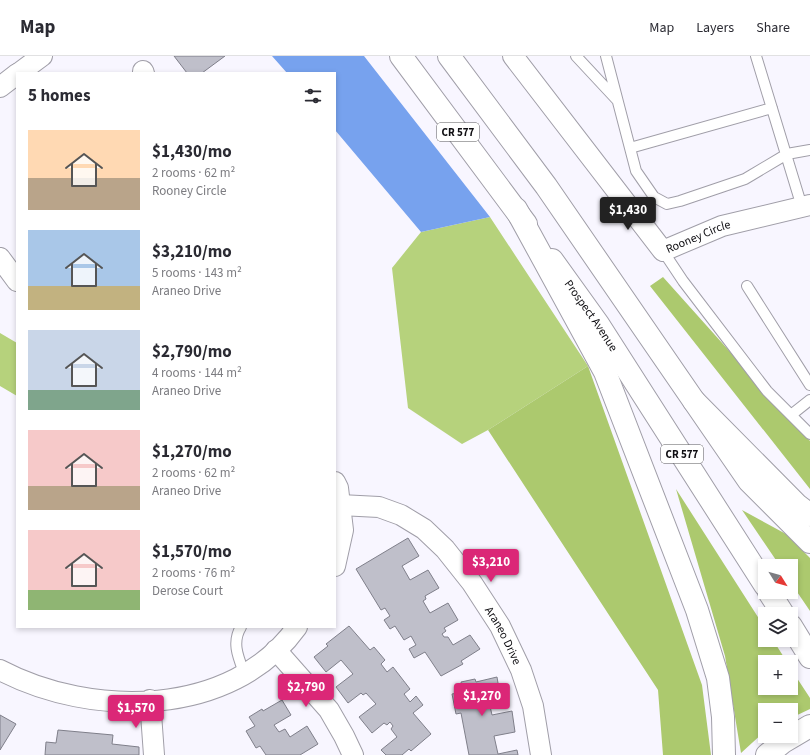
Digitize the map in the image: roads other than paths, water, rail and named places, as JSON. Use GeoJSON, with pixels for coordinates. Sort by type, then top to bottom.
{"type":"FeatureCollection","features":[{"type":"Feature","properties":{"kind":"main road","name":"Prospect Avenue"},"geometry":{"type":"LineString","coordinates":[[401,56],[516,209],[598,324],[758,574]]}},
{"type":"Feature","properties":{"kind":"main road","name":"CR 577"},"geometry":{"type":"LineString","coordinates":[[449,56],[546,186],[749,481],[810,542]]}},
{"type":"Feature","properties":{"kind":"main road"},"geometry":{"type":"LineString","coordinates":[[516,209],[605,372],[697,610],[718,678],[723,717],[724,755]]}},
{"type":"Feature","properties":{"kind":"main road"},"geometry":{"type":"LineString","coordinates":[[694,401],[797,504],[810,514]]}},
{"type":"Feature","properties":{"kind":"main road"},"geometry":{"type":"LineString","coordinates":[[798,637],[810,657]]}},
{"type":"Feature","properties":{"kind":"main road"},"geometry":{"type":"LineString","coordinates":[[767,755],[783,742],[810,726]]}},
{"type":"Feature","properties":{"kind":"street"},"geometry":{"type":"LineString","coordinates":[[21,72],[42,56]]}},
{"type":"Feature","properties":{"kind":"street","name":"Rooney Circle"},"geometry":{"type":"LineString","coordinates":[[513,56],[663,251],[722,226],[806,206]]}},
{"type":"Feature","properties":{"kind":"street"},"geometry":{"type":"LineString","coordinates":[[0,86],[16,75]]}},
{"type":"Feature","properties":{"kind":"street"},"geometry":{"type":"LineString","coordinates":[[0,258],[16,280]]}},
{"type":"Feature","properties":{"kind":"street"},"geometry":{"type":"LineString","coordinates":[[336,484],[338,488],[344,530],[336,562]]}},
{"type":"Feature","properties":{"kind":"street","name":"Araneo Drive"},"geometry":{"type":"LineString","coordinates":[[340,505],[379,507],[401,515],[424,529],[445,549],[472,583],[500,626],[521,670],[533,706],[541,755]]}},
{"type":"Feature","properties":{"kind":"street"},"geometry":{"type":"LineString","coordinates":[[0,670],[53,691],[87,699],[128,702],[194,695],[220,687],[245,675],[276,650],[296,628]]}},
{"type":"Feature","properties":{"kind":"street"},"geometry":{"type":"LineString","coordinates":[[276,650],[329,710],[353,755]]}},
{"type":"Feature","properties":{"kind":"street"},"geometry":{"type":"LineString","coordinates":[[150,700],[154,755]]}},
{"type":"Feature","properties":{"kind":"lane"},"geometry":{"type":"LineString","coordinates":[[576,56],[618,101]]}},
{"type":"Feature","properties":{"kind":"lane"},"geometry":{"type":"LineString","coordinates":[[606,56],[636,171],[654,197],[667,204],[680,202],[745,179],[787,154],[810,150]]}},
{"type":"Feature","properties":{"kind":"lane"},"geometry":{"type":"LineString","coordinates":[[756,56],[787,154],[806,206]]}},
{"type":"Feature","properties":{"kind":"lane"},"geometry":{"type":"LineString","coordinates":[[630,148],[772,108]]}},
{"type":"Feature","properties":{"kind":"lane"},"geometry":{"type":"LineString","coordinates":[[663,251],[683,280],[767,391],[810,434]]}},
{"type":"Feature","properties":{"kind":"lane"},"geometry":{"type":"LineString","coordinates":[[747,286],[810,385]]}},
{"type":"Feature","properties":{"kind":"lane"},"geometry":{"type":"LineString","coordinates":[[791,415],[810,400]]}},
{"type":"Feature","properties":{"kind":"lane"},"geometry":{"type":"LineString","coordinates":[[240,628],[236,634],[236,650],[245,675]]}},
{"type":"Feature","properties":{"kind":"water"},"geometry":{"type":"Polygon","coordinates":[[[272,56],[364,56],[490,217],[421,232],[336,131],[336,72],[286,72],[272,56]]]}}]}
